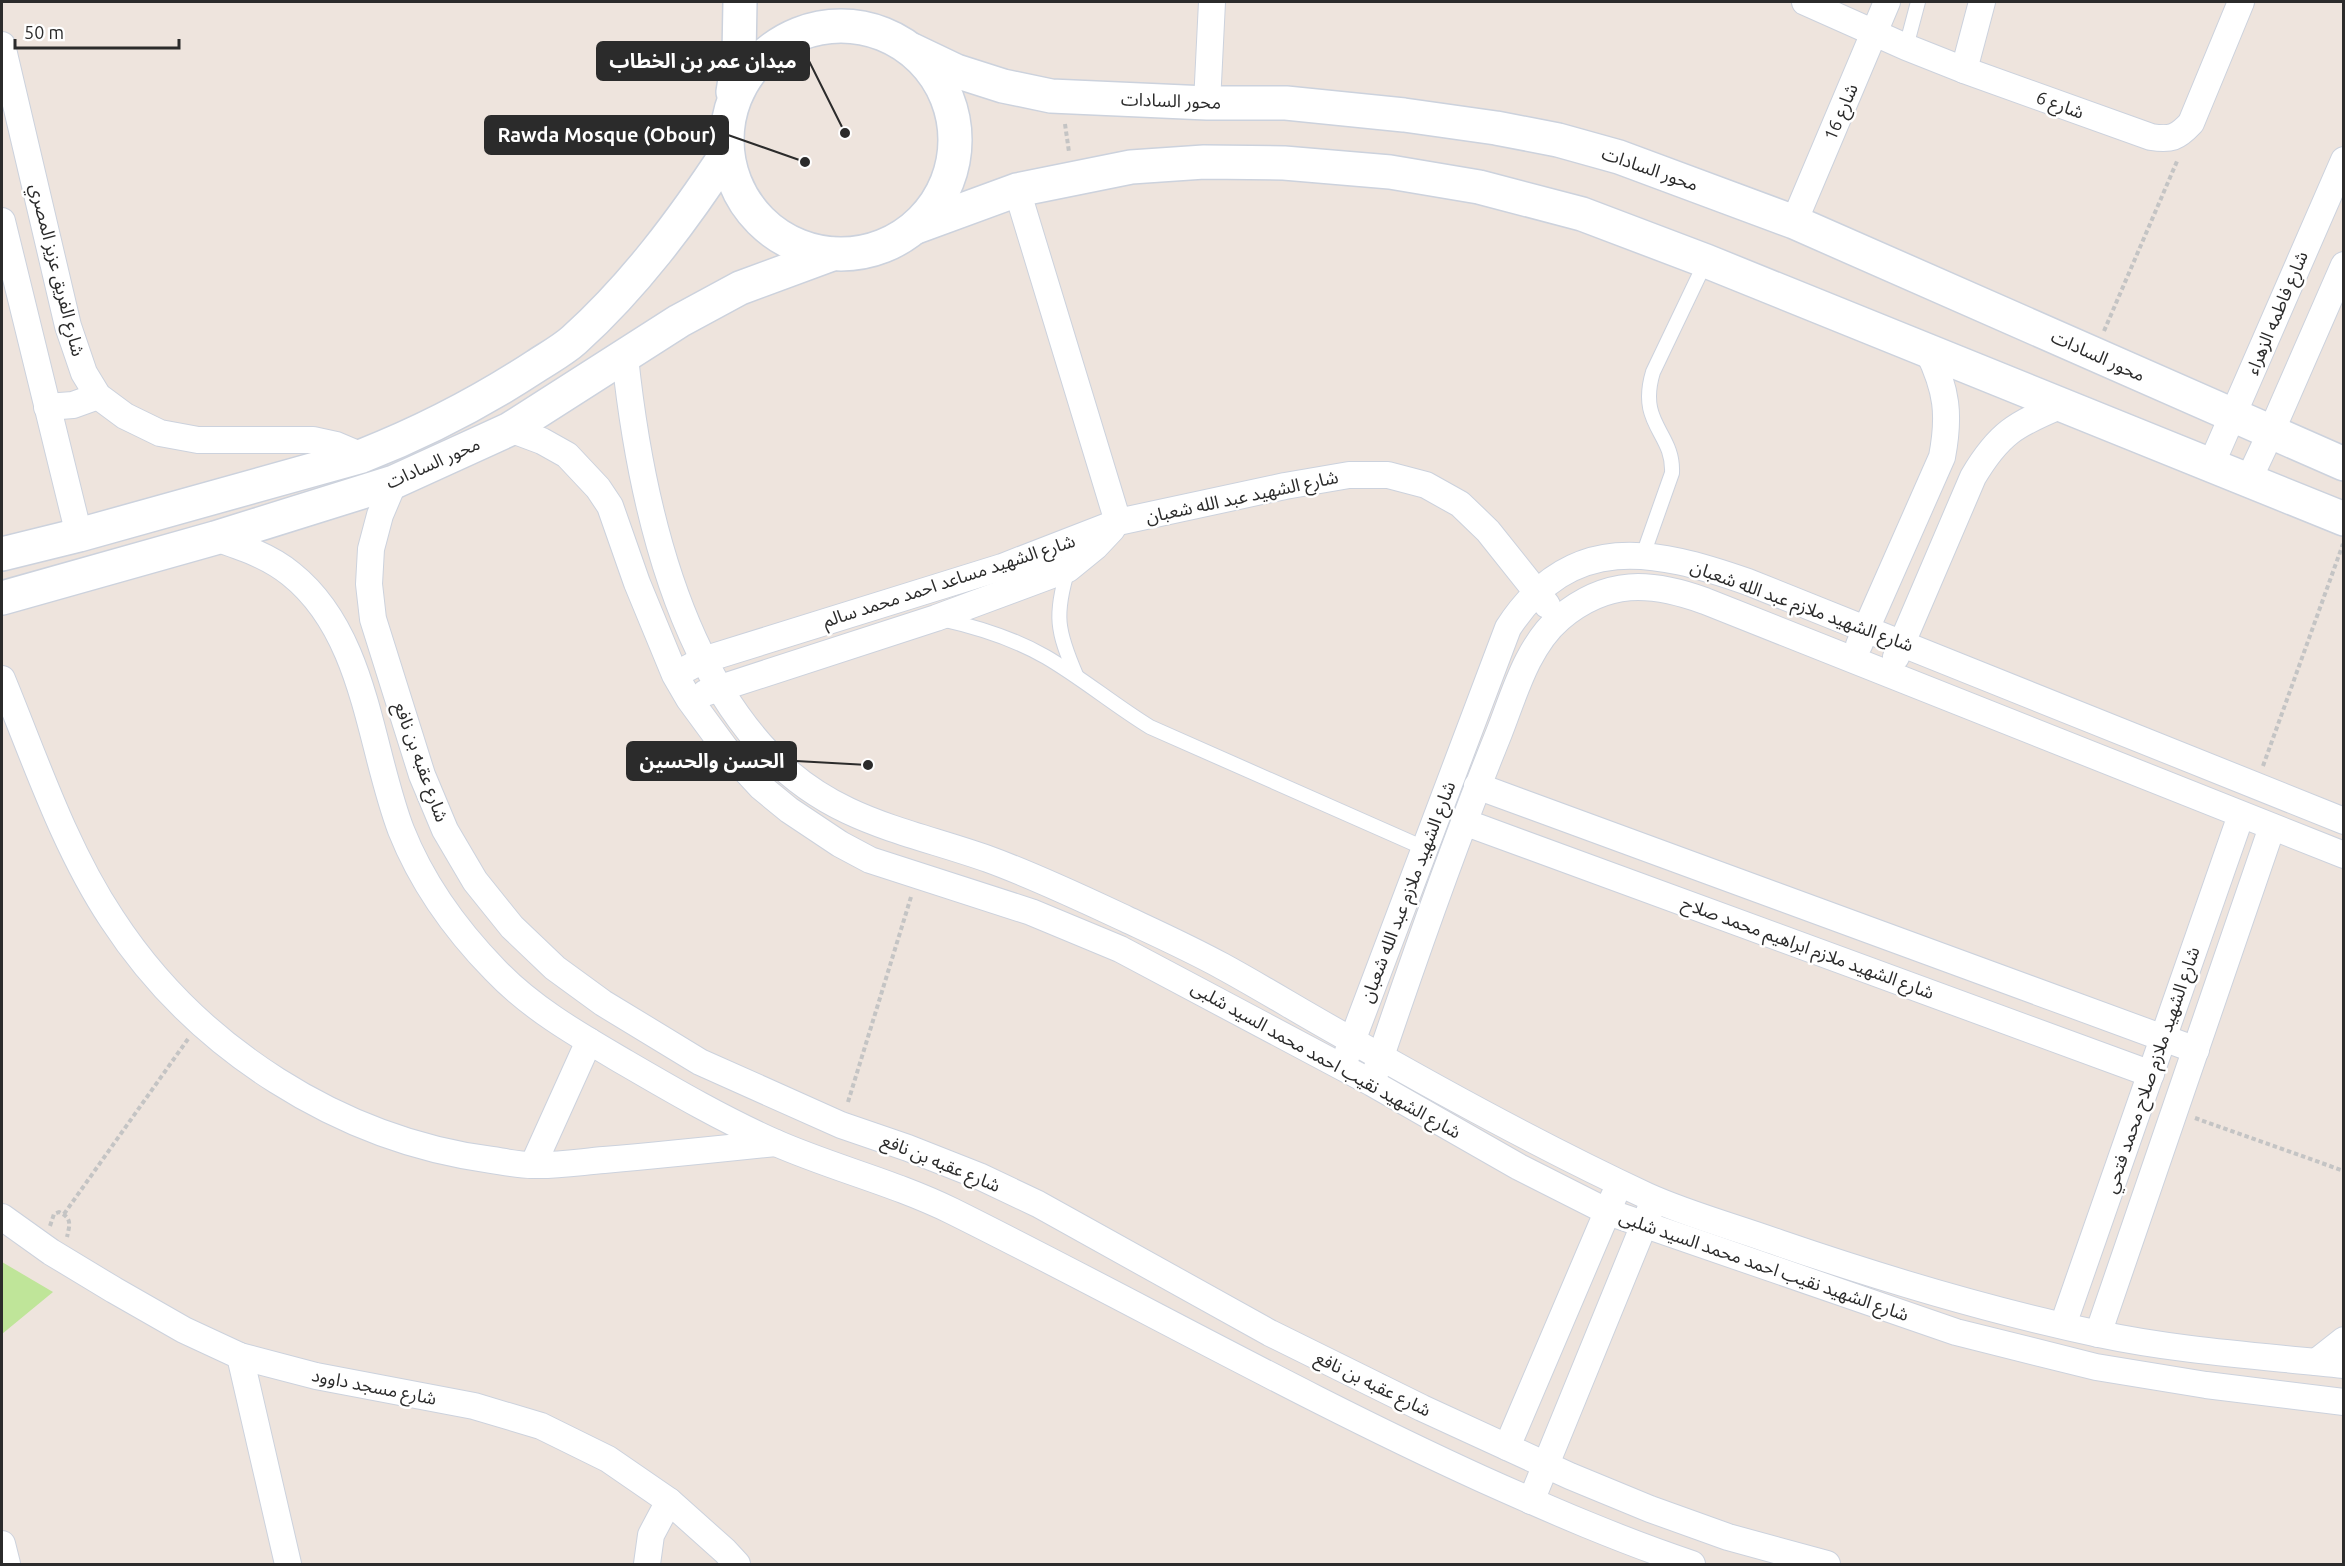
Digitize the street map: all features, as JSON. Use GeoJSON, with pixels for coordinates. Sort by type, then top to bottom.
{"type":"FeatureCollection","features":[{"type":"Feature","properties":{"kind":"street"},"geometry":{"type":"LineString","coordinates":[[740,2],[739,55],[727,131],[727,153],[735,184],[751,211],[774,233],[802,248],[832,255],[862,253],[891,244],[916,227],[1017,190],[1131,166],[1204,162],[1284,163],[1390,172],[1479,187],[1582,214],[1706,261],[2343,519]]}},
{"type":"Feature","properties":{"kind":"street"},"geometry":{"type":"LineString","coordinates":[[854,2],[939,80],[954,118],[954,158],[948,177],[941,196],[916,227]]}},
{"type":"Feature","properties":{"kind":"street"},"geometry":{"type":"LineString","coordinates":[[1207,103],[1212,2]]}},
{"type":"Feature","properties":{"kind":"street","name":"شارع 6"},"geometry":{"type":"LineString","coordinates":[[1805,2],[1964,70],[2151,137],[2166,140],[2180,134]]}},
{"type":"Feature","properties":{"kind":"street","name":"شارع 16"},"geometry":{"type":"LineString","coordinates":[[1794,222],[1887,2]]}},
{"type":"Feature","properties":{"kind":"street"},"geometry":{"type":"LineString","coordinates":[[1964,70],[1982,2]]}},
{"type":"Feature","properties":{"kind":"street"},"geometry":{"type":"LineString","coordinates":[[2180,134],[2191,123],[2241,2]]}},
{"type":"Feature","properties":{"kind":"street"},"geometry":{"type":"LineString","coordinates":[[730,109],[748,73],[777,44],[814,28],[854,26],[902,44]]}},
{"type":"Feature","properties":{"kind":"street","name":"محور السادات"},"geometry":{"type":"LineString","coordinates":[[902,44],[956,71],[1003,86],[1062,96],[1207,103],[1286,103],[1404,115],[1496,128],[1558,140],[1619,157],[1794,222],[2343,464]]}},
{"type":"Feature","properties":{"kind":"street","name":"شارع الفريق عزيز المصري"},"geometry":{"type":"LineString","coordinates":[[2,45],[68,326],[84,372],[98,396],[125,417],[160,434],[198,440],[313,440],[336,445],[362,456]]}},
{"type":"Feature","properties":{"kind":"street","name":"محور السادات"},"geometry":{"type":"LineString","coordinates":[[2,554],[79,535],[362,456],[449,418],[516,379],[572,342],[636,276],[689,211],[727,153]]}},
{"type":"Feature","properties":{"kind":"street","name":"شارع فاطمه الزهراء"},"geometry":{"type":"LineString","coordinates":[[2211,465],[2343,160]]}},
{"type":"Feature","properties":{"kind":"street"},"geometry":{"type":"LineString","coordinates":[[1017,190],[1118,522]]}},
{"type":"Feature","properties":{"kind":"street"},"geometry":{"type":"LineString","coordinates":[[2,221],[79,535]]}},
{"type":"Feature","properties":{"kind":"street","name":"محور السادات"},"geometry":{"type":"LineString","coordinates":[[2,598],[215,538],[394,482],[510,429],[679,321],[740,288],[832,255]]}},
{"type":"Feature","properties":{"kind":"street"},"geometry":{"type":"LineString","coordinates":[[2248,481],[2343,265]]}},
{"type":"Feature","properties":{"kind":"street"},"geometry":{"type":"LineString","coordinates":[[1853,660],[1942,457],[1947,430],[1946,403],[1940,376],[1928,351]]}},
{"type":"Feature","properties":{"kind":"street","name":"شارع الشهيد نقيب احمد محمد السيد شلبى"},"geometry":{"type":"LineString","coordinates":[[625,357],[639,461],[651,512],[665,562],[703,660],[719,689],[763,748],[810,791],[867,820],[991,860],[1055,886],[1218,963],[1352,1041],[1538,1144],[1654,1199],[1862,1272],[1966,1303],[2098,1334],[2209,1352],[2343,1365]]}},
{"type":"Feature","properties":{"kind":"street"},"geometry":{"type":"LineString","coordinates":[[47,407],[73,405],[98,396]]}},
{"type":"Feature","properties":{"kind":"street"},"geometry":{"type":"LineString","coordinates":[[1888,674],[1973,477],[1988,452],[2008,432],[2033,417],[2062,405]]}},
{"type":"Feature","properties":{"kind":"street","name":"شارع الشهيد نقيب احمد محمد السيد شلبى"},"geometry":{"type":"LineString","coordinates":[[510,429],[542,441],[567,456],[598,488],[610,506],[637,583],[675,675],[689,699],[725,748],[761,787],[789,810],[816,829],[870,860],[1031,912],[1120,949],[1372,1083],[1519,1167],[1608,1212],[1956,1332],[2096,1367],[2206,1385],[2343,1402]]}},
{"type":"Feature","properties":{"kind":"street","name":"شارع الشهيد عبد الله شعبان"},"geometry":{"type":"LineString","coordinates":[[1118,522],[1285,486],[1349,475],[1388,475],[1426,485],[1460,504],[1488,531],[1558,619]]}},
{"type":"Feature","properties":{"kind":"street","name":"شارع عقبه بن نافع"},"geometry":{"type":"LineString","coordinates":[[394,482],[380,514],[371,549],[369,584],[373,619],[422,776],[445,830],[475,881],[512,927],[555,968],[603,1003],[700,1062],[841,1125],[979,1176],[1038,1204],[1270,1333],[1422,1408],[1650,1509],[1728,1537],[1827,1564]]}},
{"type":"Feature","properties":{"kind":"street","name":"شارع الشهيد مساعد احمد محمد سالم"},"geometry":{"type":"LineString","coordinates":[[689,699],[936,618],[1068,569],[1095,548],[1118,522]]}},
{"type":"Feature","properties":{"kind":"street","name":"شارع الشهيد مساعد احمد محمد سالم"},"geometry":{"type":"LineString","coordinates":[[675,675],[703,660],[1002,567],[1118,522]]}},
{"type":"Feature","properties":{"kind":"street","name":"شارع عقبه بن نافع"},"geometry":{"type":"LineString","coordinates":[[215,538],[256,552],[292,575],[322,605],[344,642],[358,682],[384,780],[403,834],[428,885],[460,932],[498,974],[542,1011],[675,1092],[776,1143],[948,1209],[1406,1444],[1530,1501],[1636,1546],[1692,1564]]}},
{"type":"Feature","properties":{"kind":"street","name":"شارع الشهيد ملازم عبد الله شعبان"},"geometry":{"type":"LineString","coordinates":[[1342,1068],[1498,649],[1508,628],[1536,592],[1568,570],[1605,557],[1643,555],[1700,565],[1866,628],[2343,821]]}},
{"type":"Feature","properties":{"kind":"street","name":"شارع الشهيد ملازم عبد الله شعبان"},"geometry":{"type":"LineString","coordinates":[[1372,1083],[1477,786],[1528,662],[1541,638],[1558,619],[1579,604],[1602,593],[1626,587],[1652,586],[1684,593],[2343,855]]}},
{"type":"Feature","properties":{"kind":"street"},"geometry":{"type":"LineString","coordinates":[[2,679],[76,857],[112,920],[155,977],[200,1022],[263,1073],[326,1109],[392,1137],[462,1156],[533,1166],[776,1143]]}},
{"type":"Feature","properties":{"kind":"street","name":"شارع الشهيد ملازم ابراهيم محمد صلاح"},"geometry":{"type":"LineString","coordinates":[[1477,786],[2196,1050]]}},
{"type":"Feature","properties":{"kind":"street","name":"شارع الشهيد ملازم صلاح محمد فتحي"},"geometry":{"type":"LineString","coordinates":[[2063,1324],[2241,815]]}},
{"type":"Feature","properties":{"kind":"street","name":"شارع الشهيد ملازم ابراهيم محمد صلاح"},"geometry":{"type":"LineString","coordinates":[[1464,822],[2151,1074]]}},
{"type":"Feature","properties":{"kind":"street","name":"شارع الشهيد ملازم صلاح محمد فتحي"},"geometry":{"type":"LineString","coordinates":[[2098,1334],[2272,827]]}},
{"type":"Feature","properties":{"kind":"street"},"geometry":{"type":"LineString","coordinates":[[533,1166],[590,1041]]}},
{"type":"Feature","properties":{"kind":"street"},"geometry":{"type":"LineString","coordinates":[[1508,1447],[1619,1182]]}},
{"type":"Feature","properties":{"kind":"street"},"geometry":{"type":"LineString","coordinates":[[1530,1501],[1654,1199]]}},
{"type":"Feature","properties":{"kind":"street","name":"شارع مسجد داوود"},"geometry":{"type":"LineString","coordinates":[[2,1217],[51,1252],[114,1290],[184,1330],[240,1356],[316,1376],[474,1406],[541,1426],[608,1460],[669,1501],[737,1564]]}},
{"type":"Feature","properties":{"kind":"street"},"geometry":{"type":"LineString","coordinates":[[2316,1362],[2343,1340]]}},
{"type":"Feature","properties":{"kind":"street"},"geometry":{"type":"LineString","coordinates":[[240,1356],[288,1564]]}},
{"type":"Feature","properties":{"kind":"street"},"geometry":{"type":"LineString","coordinates":[[1406,1444],[1422,1408]]}},
{"type":"Feature","properties":{"kind":"street"},"geometry":{"type":"LineString","coordinates":[[647,1564],[651,1535],[669,1501]]}},
{"type":"Feature","properties":{"kind":"street"},"geometry":{"type":"LineString","coordinates":[[2,1545],[7,1564]]}},
{"type":"Feature","properties":{"kind":"lane"},"geometry":{"type":"LineString","coordinates":[[1906,47],[1918,2]]}},
{"type":"Feature","properties":{"kind":"lane"},"geometry":{"type":"LineString","coordinates":[[1643,555],[1672,473],[1669,449],[1652,420],[1648,404],[1648,388],[1653,372],[1706,261]]}},
{"type":"Feature","properties":{"kind":"lane"},"geometry":{"type":"LineString","coordinates":[[1068,569],[1059,599],[1059,626],[1065,650],[1076,675]]}},
{"type":"Feature","properties":{"kind":"lane"},"geometry":{"type":"LineString","coordinates":[[936,618],[1009,639],[1044,655],[1150,727],[1424,848]]}},
{"type":"Feature","properties":{"kind":"path"},"geometry":{"type":"LineString","coordinates":[[1062,96],[1072,179]]}},
{"type":"Feature","properties":{"kind":"path"},"geometry":{"type":"LineString","coordinates":[[2094,354],[2175,169],[2180,154],[2180,134]]}},
{"type":"Feature","properties":{"kind":"path"},"geometry":{"type":"LineString","coordinates":[[2256,786],[2343,541]]}},
{"type":"Feature","properties":{"kind":"path"},"geometry":{"type":"LineString","coordinates":[[841,1125],[918,874]]}},
{"type":"Feature","properties":{"kind":"path"},"geometry":{"type":"LineString","coordinates":[[64,1215],[200,1022]]}},
{"type":"Feature","properties":{"kind":"path"},"geometry":{"type":"LineString","coordinates":[[2175,1111],[2343,1171]]}},
{"type":"Feature","properties":{"kind":"green space"},"geometry":{"type":"Polygon","coordinates":[[[2,1262],[53,1292],[2,1334],[2,1262]]]}},
{"type":"Feature","properties":{"kind":"place","name":"ميدان عمر بن الخطاب"},"geometry":{"type":"Point","coordinates":[845,133]}},
{"type":"Feature","properties":{"kind":"place","name":"Rawda Mosque (Obour)"},"geometry":{"type":"Point","coordinates":[805,162]}},
{"type":"Feature","properties":{"kind":"place","name":"الحسن والحسين"},"geometry":{"type":"Point","coordinates":[868,765]}}]}
